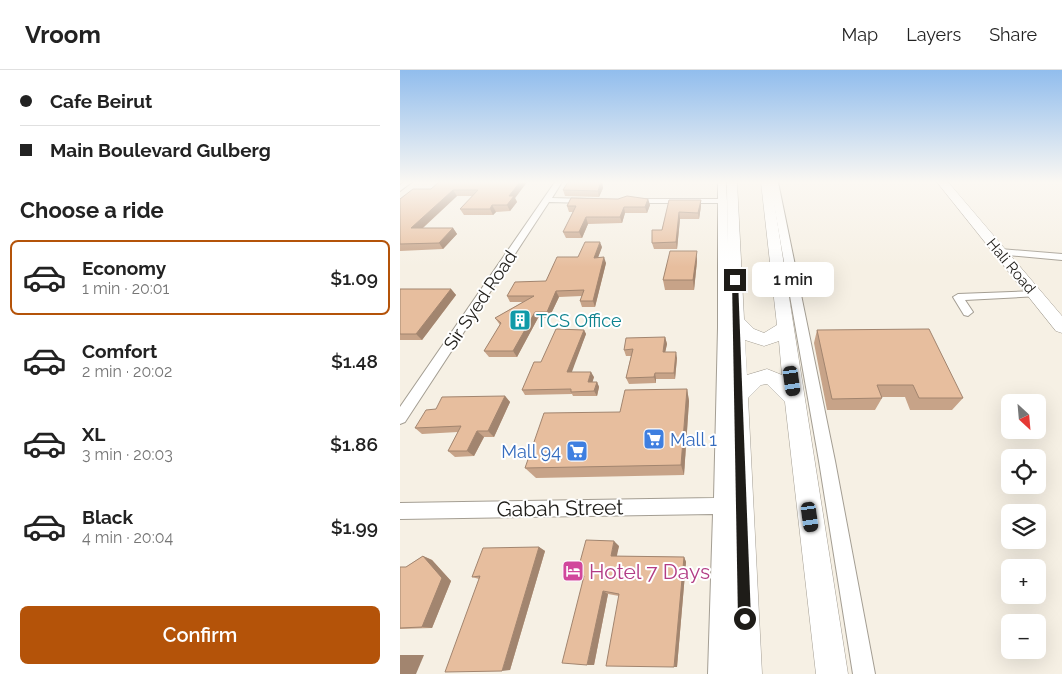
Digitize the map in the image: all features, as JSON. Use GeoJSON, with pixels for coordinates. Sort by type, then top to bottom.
{"type":"FeatureCollection","features":[{"type":"Feature","properties":{"kind":"main road"},"geometry":{"type":"LineString","coordinates":[[729,210],[736,320],[746,674]]}},
{"type":"Feature","properties":{"kind":"main road"},"geometry":{"type":"LineString","coordinates":[[770,210],[832,674]]}},
{"type":"Feature","properties":{"kind":"main road","name":"Hali Road"},"geometry":{"type":"LineString","coordinates":[[965,210],[1062,327]]}},
{"type":"Feature","properties":{"kind":"main road"},"geometry":{"type":"LineString","coordinates":[[736,320],[753,338],[762,341],[774,337],[785,327]]}},
{"type":"Feature","properties":{"kind":"main road"},"geometry":{"type":"LineString","coordinates":[[738,395],[748,382],[761,376],[768,376],[780,381],[795,399]]}},
{"type":"Feature","properties":{"kind":"street","name":"Sir Syed Road"},"geometry":{"type":"LineString","coordinates":[[400,418],[540,210]]}},
{"type":"Feature","properties":{"kind":"street"},"geometry":{"type":"LineString","coordinates":[[718,674],[727,210]]}},
{"type":"Feature","properties":{"kind":"street"},"geometry":{"type":"LineString","coordinates":[[779,210],[827,461],[864,674]]}},
{"type":"Feature","properties":{"kind":"street"},"geometry":{"type":"LineString","coordinates":[[1000,252],[1062,257]]}},
{"type":"Feature","properties":{"kind":"street"},"geometry":{"type":"LineString","coordinates":[[968,312],[958,297],[1035,294]]}},
{"type":"Feature","properties":{"kind":"street","name":"Gabah Street"},"geometry":{"type":"LineString","coordinates":[[400,511],[720,506]]}},
{"type":"Feature","properties":{"kind":"building"},"geometry":{"type":"Polygon","coordinates":[[[400,210],[431,210],[411,228],[453,228],[439,243],[400,244],[400,210]]]}},
{"type":"Feature","properties":{"kind":"building"},"geometry":{"type":"Polygon","coordinates":[[[574,210],[623,210],[620,217],[586,217],[579,232],[563,232],[574,210]]]}},
{"type":"Feature","properties":{"kind":"building"},"geometry":{"type":"Polygon","coordinates":[[[667,210],[699,210],[698,213],[679,212],[676,242],[652,243],[652,230],[662,230],[667,210]]]}},
{"type":"Feature","properties":{"kind":"building"},"geometry":{"type":"Polygon","coordinates":[[[585,242],[600,242],[594,258],[604,257],[593,301],[580,301],[584,290],[556,291],[547,312],[535,312],[513,351],[484,351],[501,323],[495,318],[534,296],[507,296],[515,282],[546,281],[557,257],[578,257],[585,242]]]}},
{"type":"Feature","properties":{"kind":"building"},"geometry":{"type":"Polygon","coordinates":[[[670,251],[697,251],[693,280],[663,280],[670,251]]]}},
{"type":"Feature","properties":{"kind":"building"},"geometry":{"type":"Polygon","coordinates":[[[400,289],[451,289],[416,334],[400,334],[400,289]]]}},
{"type":"Feature","properties":{"kind":"building"},"geometry":{"type":"Polygon","coordinates":[[[556,329],[584,330],[567,372],[591,372],[588,382],[597,382],[594,391],[571,392],[571,389],[522,390],[534,362],[541,362],[556,329]]]}},
{"type":"Feature","properties":{"kind":"building"},"geometry":{"type":"Polygon","coordinates":[[[929,329],[963,398],[919,398],[913,385],[877,385],[882,398],[832,399],[817,330],[929,329]]]}},
{"type":"Feature","properties":{"kind":"building"},"geometry":{"type":"Polygon","coordinates":[[[665,337],[663,352],[676,352],[674,373],[655,373],[654,377],[626,378],[633,349],[624,350],[626,338],[665,337]]]}},
{"type":"Feature","properties":{"kind":"building"},"geometry":{"type":"Polygon","coordinates":[[[687,389],[681,465],[525,468],[544,413],[620,412],[625,390],[687,389]]]}},
{"type":"Feature","properties":{"kind":"building"},"geometry":{"type":"Polygon","coordinates":[[[505,396],[488,431],[477,431],[467,451],[448,451],[461,426],[415,428],[426,410],[436,409],[442,397],[505,396]]]}},
{"type":"Feature","properties":{"kind":"building"},"geometry":{"type":"Polygon","coordinates":[[[586,540],[614,541],[611,556],[684,557],[674,667],[606,666],[619,594],[603,591],[587,665],[562,663],[584,576],[577,573],[586,540]]]}},
{"type":"Feature","properties":{"kind":"building"},"geometry":{"type":"Polygon","coordinates":[[[539,547],[502,671],[445,672],[480,576],[472,577],[483,548],[539,547]]]}},
{"type":"Feature","properties":{"kind":"building"},"geometry":{"type":"Polygon","coordinates":[[[423,556],[442,578],[422,627],[400,628],[400,567],[406,567],[423,556]]]}},
{"type":"Feature","properties":{"kind":"place","name":"TCS Office"},"geometry":{"type":"Point","coordinates":[520,320]}},
{"type":"Feature","properties":{"kind":"place","name":"Mall 1"},"geometry":{"type":"Point","coordinates":[654,439]}},
{"type":"Feature","properties":{"kind":"place","name":"Mall 94"},"geometry":{"type":"Point","coordinates":[577,451]}},
{"type":"Feature","properties":{"kind":"place","name":"Hotel 7 Days"},"geometry":{"type":"Point","coordinates":[573,571]}},
{"type":"Feature","properties":{"kind":"route"},"geometry":{"type":"LineString","coordinates":[[735,280],[745,619]]}}]}
